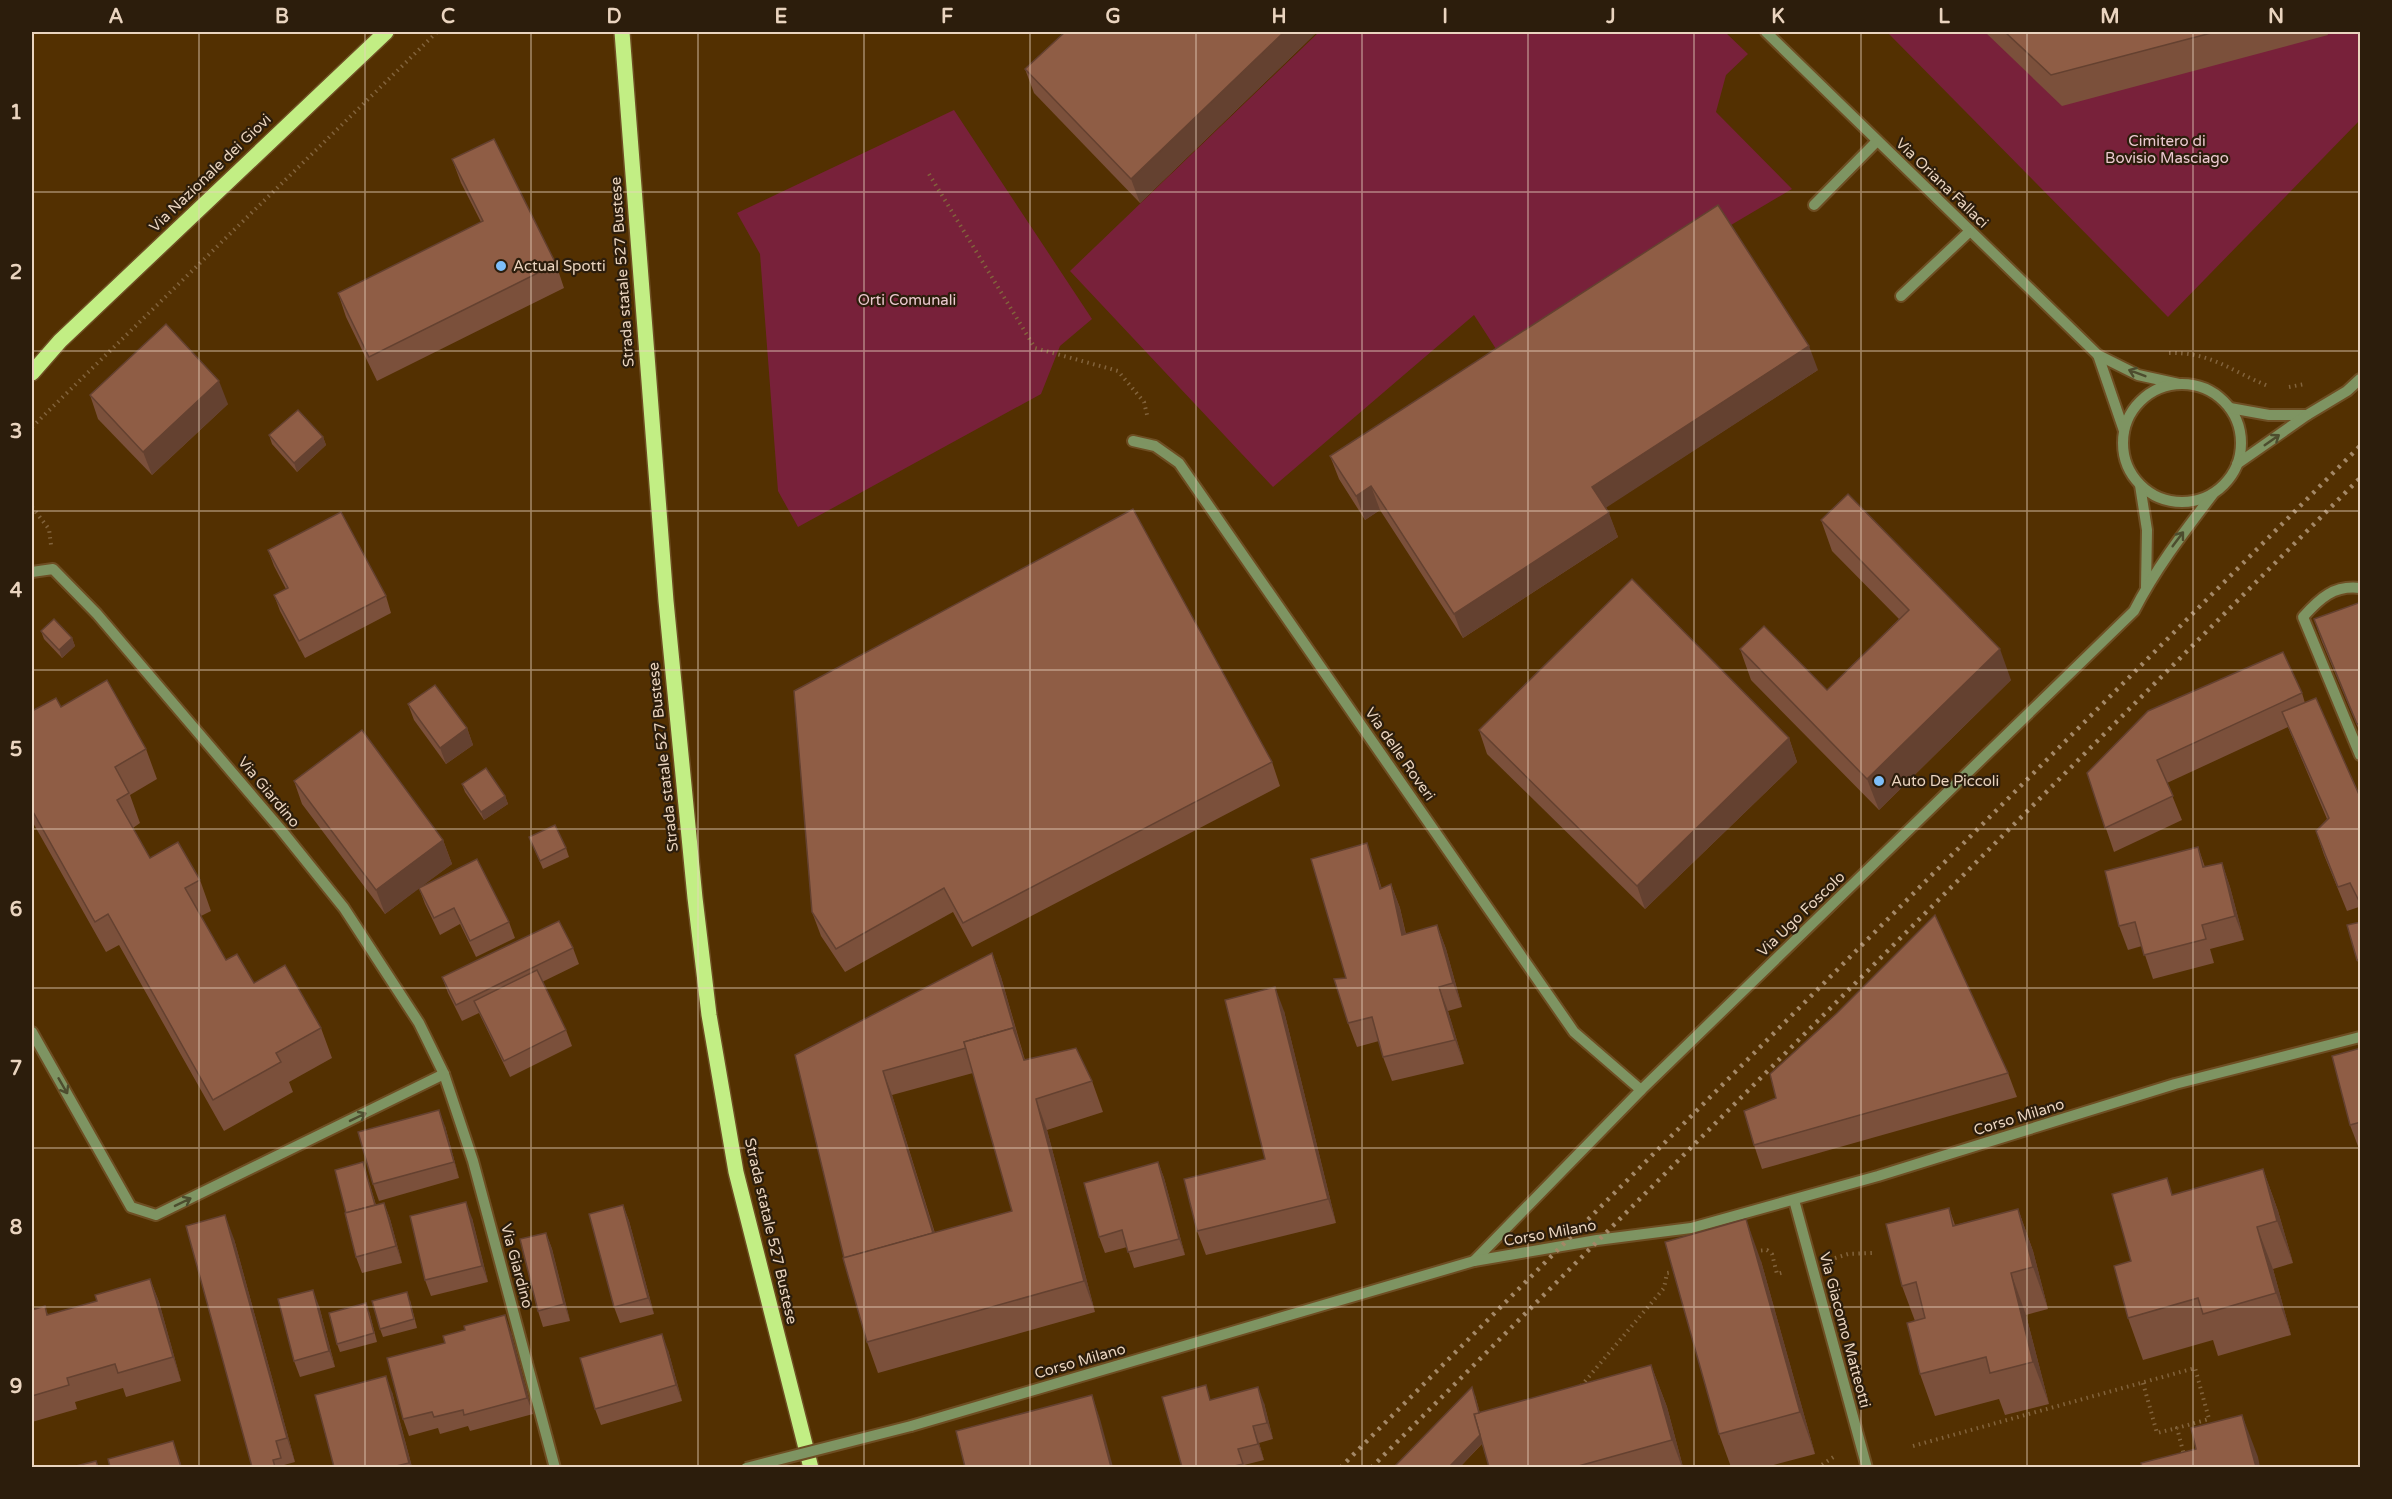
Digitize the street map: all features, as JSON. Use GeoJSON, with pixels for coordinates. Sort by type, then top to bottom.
{"type":"FeatureCollection","features":[{"type":"Feature","properties":{"kind":"main road","name":"Via Nazionale dei Giovi"},"geometry":{"type":"LineString","coordinates":[[32,373],[60,341],[386,32]]}},
{"type":"Feature","properties":{"kind":"main road","name":"Strada statale 527 Bustese"},"geometry":{"type":"LineString","coordinates":[[622,32],[666,601],[694,898],[709,1016],[736,1172],[810,1467]]}},
{"type":"Feature","properties":{"kind":"main road","name":"Via Nazionale dei Giovi"},"geometry":{"type":"LineString","coordinates":[[32,358],[60,341]]}},
{"type":"Feature","properties":{"kind":"street","name":"Via Oriana Fallaci"},"geometry":{"type":"LineString","coordinates":[[1766,32],[2098,355],[2138,375],[2179,384]]}},
{"type":"Feature","properties":{"kind":"street"},"geometry":{"type":"LineString","coordinates":[[1814,205],[1877,141]]}},
{"type":"Feature","properties":{"kind":"street"},"geometry":{"type":"LineString","coordinates":[[1901,296],[1970,231]]}},
{"type":"Feature","properties":{"kind":"street","name":"Via Oriana Fallaci"},"geometry":{"type":"LineString","coordinates":[[2098,355],[2124,431]]}},
{"type":"Feature","properties":{"kind":"street","name":"Via Ugo Foscolo"},"geometry":{"type":"LineString","coordinates":[[1473,1261],[1641,1090],[2134,611],[2146,587],[2174,543],[2213,494],[2228,481],[2238,464],[2307,415],[2348,391],[2361,379]]}},
{"type":"Feature","properties":{"kind":"street"},"geometry":{"type":"LineString","coordinates":[[2124,431],[2131,412],[2144,398],[2160,387],[2179,384],[2199,386],[2216,395],[2230,408],[2239,426],[2241,445],[2238,464]]}},
{"type":"Feature","properties":{"kind":"street"},"geometry":{"type":"LineString","coordinates":[[2230,408],[2269,415],[2307,415]]}},
{"type":"Feature","properties":{"kind":"street","name":"Via Ugo Foscolo"},"geometry":{"type":"LineString","coordinates":[[2124,431],[2123,451],[2129,469],[2140,485],[2147,530],[2146,587]]}},
{"type":"Feature","properties":{"kind":"street","name":"Via delle Roveri"},"geometry":{"type":"LineString","coordinates":[[1133,441],[1155,446],[1179,462],[1574,1032],[1641,1090]]}},
{"type":"Feature","properties":{"kind":"street"},"geometry":{"type":"LineString","coordinates":[[2140,485],[2156,497],[2175,502],[2194,501],[2213,494]]}},
{"type":"Feature","properties":{"kind":"street"},"geometry":{"type":"LineString","coordinates":[[32,572],[52,569]]}},
{"type":"Feature","properties":{"kind":"street","name":"Via Giardino"},"geometry":{"type":"LineString","coordinates":[[52,569],[97,614],[282,831],[344,908],[419,1023],[444,1074],[473,1161],[555,1467]]}},
{"type":"Feature","properties":{"kind":"street"},"geometry":{"type":"LineString","coordinates":[[2361,588],[2342,587],[2329,593],[2314,604],[2303,617],[2361,755]]}},
{"type":"Feature","properties":{"kind":"street"},"geometry":{"type":"LineString","coordinates":[[32,1035],[131,1207],[156,1215],[444,1074]]}},
{"type":"Feature","properties":{"kind":"street","name":"Corso Milano"},"geometry":{"type":"LineString","coordinates":[[746,1467],[911,1426],[1473,1261],[1597,1240],[1691,1228],[1794,1200],[2175,1084],[2361,1037]]}},
{"type":"Feature","properties":{"kind":"street","name":"Via Giacomo Matteotti"},"geometry":{"type":"LineString","coordinates":[[1794,1200],[1867,1467]]}},
{"type":"Feature","properties":{"kind":"path"},"geometry":{"type":"LineString","coordinates":[[32,427],[437,32]]}},
{"type":"Feature","properties":{"kind":"path"},"geometry":{"type":"LineString","coordinates":[[929,174],[1035,348],[1118,371],[1144,402],[1155,446]]}},
{"type":"Feature","properties":{"kind":"path"},"geometry":{"type":"LineString","coordinates":[[2159,353],[2188,353],[2217,360],[2277,390]]}},
{"type":"Feature","properties":{"kind":"path"},"geometry":{"type":"LineString","coordinates":[[2288,387],[2311,382]]}},
{"type":"Feature","properties":{"kind":"path"},"geometry":{"type":"LineString","coordinates":[[32,507],[49,529],[52,569]]}},
{"type":"Feature","properties":{"kind":"path"},"geometry":{"type":"LineString","coordinates":[[1751,1252],[1767,1250],[1772,1254],[1777,1274],[1785,1272]]}},
{"type":"Feature","properties":{"kind":"path"},"geometry":{"type":"LineString","coordinates":[[1582,1396],[1580,1387],[1664,1288],[1667,1273],[1688,1268]]}},
{"type":"Feature","properties":{"kind":"path"},"geometry":{"type":"LineString","coordinates":[[1913,1446],[2195,1368],[2209,1419],[2157,1433],[2143,1383]]}},
{"type":"Feature","properties":{"kind":"path"},"geometry":{"type":"LineString","coordinates":[[2177,1428],[2185,1458]]}},
{"type":"Feature","properties":{"kind":"green space"},"geometry":{"type":"Polygon","coordinates":[[[1319,32],[1725,32],[1748,54],[1726,75],[1716,112],[1792,189],[1726,228],[1509,369],[1474,315],[1273,487],[1070,271],[1319,32]]]}},
{"type":"Feature","properties":{"kind":"green space","name":"Cimitero di Bovisio Masciago"},"geometry":{"type":"Polygon","coordinates":[[[1887,32],[2360,32],[2360,120],[2168,317],[1887,32]]]}},
{"type":"Feature","properties":{"kind":"green space","name":"Orti Comunali"},"geometry":{"type":"Polygon","coordinates":[[[954,110],[1092,319],[1060,346],[1041,394],[798,527],[778,491],[760,254],[737,213],[954,110]]]}},
{"type":"Feature","properties":{"kind":"building"},"geometry":{"type":"Polygon","coordinates":[[[1065,32],[1284,32],[1131,179],[1025,69],[1065,32]]]}},
{"type":"Feature","properties":{"kind":"building"},"geometry":{"type":"Polygon","coordinates":[[[2005,32],[2215,32],[2051,75],[2005,32]]]}},
{"type":"Feature","properties":{"kind":"building","name":"Actual Spotti"},"geometry":{"type":"Polygon","coordinates":[[[494,139],[556,264],[369,357],[338,293],[483,221],[452,159],[494,139]]]}},
{"type":"Feature","properties":{"kind":"building"},"geometry":{"type":"Polygon","coordinates":[[[1718,205],[1809,346],[1592,487],[1609,513],[1454,614],[1371,486],[1356,496],[1330,456],[1718,205]]]}},
{"type":"Feature","properties":{"kind":"building"},"geometry":{"type":"Polygon","coordinates":[[[166,324],[219,381],[143,452],[90,395],[166,324]]]}},
{"type":"Feature","properties":{"kind":"building"},"geometry":{"type":"Polygon","coordinates":[[[298,410],[323,437],[294,463],[269,435],[298,410]]]}},
{"type":"Feature","properties":{"kind":"building"},"geometry":{"type":"Polygon","coordinates":[[[1848,494],[2000,649],[1867,779],[1740,649],[1764,626],[1827,690],[1909,610],[1821,520],[1848,494]]]}},
{"type":"Feature","properties":{"kind":"building"},"geometry":{"type":"Polygon","coordinates":[[[1133,509],[1272,762],[963,923],[944,888],[836,949],[812,912],[794,691],[1133,509]]]}},
{"type":"Feature","properties":{"kind":"building"},"geometry":{"type":"Polygon","coordinates":[[[341,512],[386,596],[299,641],[274,595],[288,588],[268,550],[341,512]]]}},
{"type":"Feature","properties":{"kind":"building"},"geometry":{"type":"Polygon","coordinates":[[[1632,579],[1789,738],[1637,886],[1479,730],[1632,579]]]}},
{"type":"Feature","properties":{"kind":"building"},"geometry":{"type":"Polygon","coordinates":[[[2361,602],[2361,723],[2357,724],[2314,619],[2361,602]]]}},
{"type":"Feature","properties":{"kind":"building"},"geometry":{"type":"Polygon","coordinates":[[[54,619],[72,638],[59,650],[41,631],[54,619]]]}},
{"type":"Feature","properties":{"kind":"building"},"geometry":{"type":"Polygon","coordinates":[[[2283,652],[2302,693],[2157,760],[2173,796],[2105,828],[2087,773],[2148,711],[2283,652]]]}},
{"type":"Feature","properties":{"kind":"building"},"geometry":{"type":"Polygon","coordinates":[[[107,680],[146,749],[115,767],[129,793],[117,800],[150,858],[178,842],[200,880],[185,888],[226,960],[237,954],[254,983],[285,965],[321,1028],[276,1053],[281,1062],[213,1100],[108,914],[95,922],[32,810],[32,711],[56,698],[61,707],[107,680]]]}},
{"type":"Feature","properties":{"kind":"building"},"geometry":{"type":"Polygon","coordinates":[[[435,685],[467,728],[440,748],[408,704],[435,685]]]}},
{"type":"Feature","properties":{"kind":"building"},"geometry":{"type":"Polygon","coordinates":[[[2316,698],[2361,799],[2361,905],[2350,883],[2338,887],[2316,831],[2329,818],[2282,712],[2316,698]]]}},
{"type":"Feature","properties":{"kind":"building"},"geometry":{"type":"Polygon","coordinates":[[[362,730],[443,840],[376,890],[294,781],[362,730]]]}},
{"type":"Feature","properties":{"kind":"building"},"geometry":{"type":"Polygon","coordinates":[[[486,768],[505,796],[481,812],[462,784],[486,768]]]}},
{"type":"Feature","properties":{"kind":"building"},"geometry":{"type":"Polygon","coordinates":[[[555,825],[566,848],[540,861],[529,837],[555,825]]]}},
{"type":"Feature","properties":{"kind":"building"},"geometry":{"type":"Polygon","coordinates":[[[1367,843],[1380,889],[1391,884],[1402,935],[1437,925],[1453,983],[1439,987],[1455,1040],[1383,1057],[1372,1017],[1348,1023],[1334,979],[1346,978],[1311,859],[1367,843]]]}},
{"type":"Feature","properties":{"kind":"building"},"geometry":{"type":"Polygon","coordinates":[[[2198,847],[2203,867],[2222,863],[2235,916],[2202,925],[2206,939],[2144,955],[2135,922],[2119,926],[2105,871],[2198,847]]]}},
{"type":"Feature","properties":{"kind":"building"},"geometry":{"type":"Polygon","coordinates":[[[477,859],[509,922],[470,941],[454,908],[434,918],[419,888],[477,859]]]}},
{"type":"Feature","properties":{"kind":"building"},"geometry":{"type":"Polygon","coordinates":[[[1935,915],[2008,1073],[1754,1145],[1744,1111],[1776,1098],[1770,1074],[1837,1013],[1935,915]]]}},
{"type":"Feature","properties":{"kind":"building"},"geometry":{"type":"Polygon","coordinates":[[[559,921],[573,948],[456,1005],[442,977],[559,921]]]}},
{"type":"Feature","properties":{"kind":"building"},"geometry":{"type":"Polygon","coordinates":[[[2361,922],[2361,959],[2357,960],[2347,925],[2361,922]]]}},
{"type":"Feature","properties":{"kind":"building"},"geometry":{"type":"Polygon","coordinates":[[[992,953],[1016,1035],[1013,1028],[964,1042],[966,1048],[883,1071],[933,1233],[844,1258],[795,1055],[992,953]]]}},
{"type":"Feature","properties":{"kind":"building"},"geometry":{"type":"Polygon","coordinates":[[[537,970],[566,1030],[504,1061],[474,1001],[537,970]]]}},
{"type":"Feature","properties":{"kind":"building"},"geometry":{"type":"Polygon","coordinates":[[[1275,987],[1328,1199],[1197,1231],[1184,1179],[1265,1159],[1225,1000],[1275,987]]]}},
{"type":"Feature","properties":{"kind":"building"},"geometry":{"type":"Polygon","coordinates":[[[1013,1028],[1024,1060],[1076,1048],[1092,1081],[1036,1099],[1084,1281],[867,1342],[843,1258],[1012,1211],[964,1042],[1013,1028]]]}},
{"type":"Feature","properties":{"kind":"building"},"geometry":{"type":"Polygon","coordinates":[[[2361,1048],[2361,1122],[2350,1125],[2332,1056],[2361,1048]]]}},
{"type":"Feature","properties":{"kind":"building"},"geometry":{"type":"Polygon","coordinates":[[[439,1110],[454,1162],[373,1184],[358,1132],[439,1110]]]}},
{"type":"Feature","properties":{"kind":"building"},"geometry":{"type":"Polygon","coordinates":[[[363,1162],[375,1205],[346,1213],[335,1170],[363,1162]]]}},
{"type":"Feature","properties":{"kind":"building"},"geometry":{"type":"Polygon","coordinates":[[[1158,1162],[1179,1239],[1128,1252],[1122,1230],[1099,1237],[1084,1183],[1158,1162]]]}},
{"type":"Feature","properties":{"kind":"building"},"geometry":{"type":"Polygon","coordinates":[[[2263,1169],[2277,1221],[2257,1227],[2276,1293],[2203,1314],[2198,1298],[2128,1318],[2114,1266],[2131,1261],[2112,1194],[2167,1178],[2172,1195],[2263,1169]]]}},
{"type":"Feature","properties":{"kind":"building"},"geometry":{"type":"Polygon","coordinates":[[[466,1202],[482,1266],[425,1280],[410,1216],[466,1202]]]}},
{"type":"Feature","properties":{"kind":"building"},"geometry":{"type":"Polygon","coordinates":[[[384,1203],[396,1246],[356,1257],[345,1213],[384,1203]]]}},
{"type":"Feature","properties":{"kind":"building"},"geometry":{"type":"Polygon","coordinates":[[[623,1205],[648,1298],[614,1307],[589,1214],[623,1205]]]}},
{"type":"Feature","properties":{"kind":"building"},"geometry":{"type":"Polygon","coordinates":[[[1949,1208],[1953,1226],[2018,1209],[2033,1267],[2011,1273],[2033,1362],[1990,1373],[1986,1357],[1920,1374],[1907,1323],[1925,1318],[1916,1282],[1902,1286],[1886,1224],[1949,1208]]]}},
{"type":"Feature","properties":{"kind":"building"},"geometry":{"type":"Polygon","coordinates":[[[225,1215],[287,1438],[276,1441],[281,1458],[273,1460],[275,1467],[252,1467],[186,1226],[225,1215]]]}},
{"type":"Feature","properties":{"kind":"building"},"geometry":{"type":"Polygon","coordinates":[[[1746,1219],[1800,1412],[1719,1434],[1665,1242],[1746,1219]]]}},
{"type":"Feature","properties":{"kind":"building"},"geometry":{"type":"Polygon","coordinates":[[[546,1233],[564,1304],[538,1311],[520,1239],[546,1233]]]}},
{"type":"Feature","properties":{"kind":"building"},"geometry":{"type":"Polygon","coordinates":[[[150,1279],[173,1357],[118,1373],[115,1364],[67,1378],[69,1385],[32,1396],[32,1310],[45,1306],[47,1315],[97,1301],[95,1295],[150,1279]]]}},
{"type":"Feature","properties":{"kind":"building"},"geometry":{"type":"Polygon","coordinates":[[[313,1290],[329,1351],[294,1361],[278,1299],[313,1290]]]}},
{"type":"Feature","properties":{"kind":"building"},"geometry":{"type":"Polygon","coordinates":[[[407,1292],[414,1319],[380,1329],[372,1301],[407,1292]]]}},
{"type":"Feature","properties":{"kind":"building"},"geometry":{"type":"Polygon","coordinates":[[[366,1303],[374,1333],[337,1344],[329,1313],[366,1303]]]}},
{"type":"Feature","properties":{"kind":"building"},"geometry":{"type":"Polygon","coordinates":[[[505,1315],[527,1398],[464,1415],[463,1410],[434,1417],[432,1412],[403,1419],[387,1358],[445,1343],[443,1336],[465,1330],[464,1326],[505,1315]]]}},
{"type":"Feature","properties":{"kind":"building"},"geometry":{"type":"Polygon","coordinates":[[[662,1334],[676,1385],[595,1409],[580,1358],[662,1334]]]}},
{"type":"Feature","properties":{"kind":"building"},"geometry":{"type":"Polygon","coordinates":[[[1651,1365],[1672,1440],[1575,1467],[1489,1467],[1474,1414],[1651,1365]]]}},
{"type":"Feature","properties":{"kind":"building"},"geometry":{"type":"Polygon","coordinates":[[[386,1376],[409,1463],[392,1467],[334,1467],[315,1395],[386,1376]]]}},
{"type":"Feature","properties":{"kind":"building"},"geometry":{"type":"Polygon","coordinates":[[[1206,1385],[1210,1400],[1258,1387],[1267,1423],[1253,1426],[1258,1444],[1238,1449],[1243,1464],[1230,1467],[1182,1467],[1162,1397],[1206,1385]]]}},
{"type":"Feature","properties":{"kind":"building"},"geometry":{"type":"Polygon","coordinates":[[[1472,1387],[1479,1413],[1474,1414],[1480,1435],[1449,1467],[1394,1467],[1472,1387]]]}},
{"type":"Feature","properties":{"kind":"building"},"geometry":{"type":"Polygon","coordinates":[[[1092,1395],[1111,1467],[965,1467],[956,1431],[1092,1395]]]}},
{"type":"Feature","properties":{"kind":"building"},"geometry":{"type":"Polygon","coordinates":[[[2242,1415],[2256,1467],[2142,1467],[2141,1463],[2196,1449],[2191,1428],[2242,1415]]]}},
{"type":"Feature","properties":{"kind":"building"},"geometry":{"type":"Polygon","coordinates":[[[173,1441],[181,1467],[110,1467],[108,1459],[173,1441]]]}},
{"type":"Feature","properties":{"kind":"building"},"geometry":{"type":"Polygon","coordinates":[[[96,1461],[98,1467],[72,1467],[96,1461]]]}},
{"type":"Feature","properties":{"kind":"railway"},"geometry":{"type":"LineString","coordinates":[[1340,1468],[2360,446]]}},
{"type":"Feature","properties":{"kind":"railway"},"geometry":{"type":"LineString","coordinates":[[1371,1468],[2360,478]]}},
{"type":"Feature","properties":{"kind":"place","name":"Actual Spotti"},"geometry":{"type":"Point","coordinates":[501,266]}},
{"type":"Feature","properties":{"kind":"place","name":"Auto De Piccoli"},"geometry":{"type":"Point","coordinates":[1879,781]}}]}
